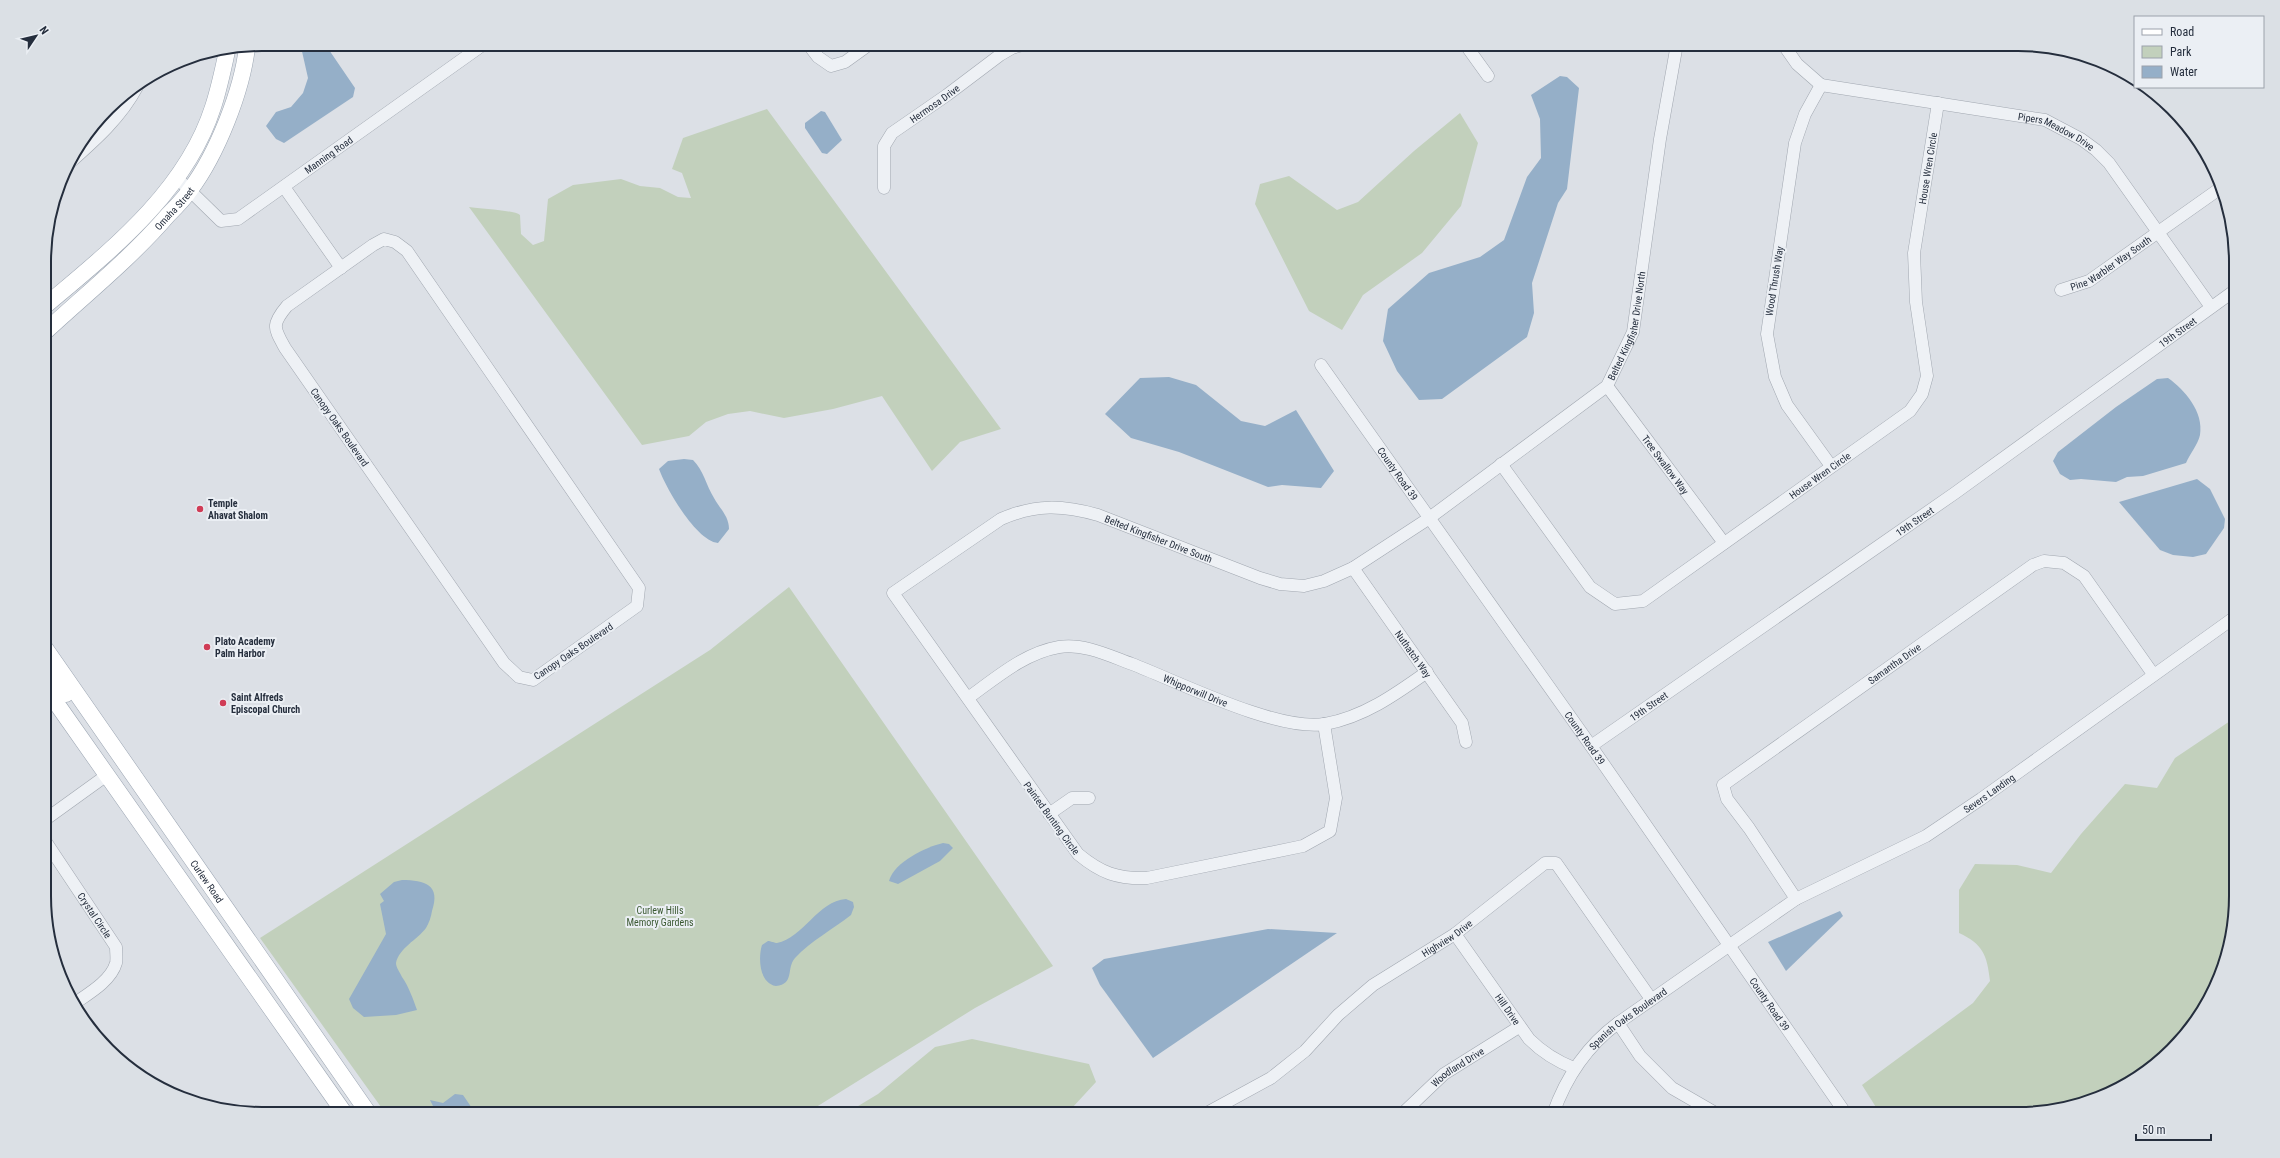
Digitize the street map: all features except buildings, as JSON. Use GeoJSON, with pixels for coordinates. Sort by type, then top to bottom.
{"type":"FeatureCollection","features":[{"type":"Feature","properties":{"kind":"main road","name":"Omaha Street"},"geometry":{"type":"LineString","coordinates":[[51,327],[146,240],[190,190],[215,146],[232,105],[240,82],[246,51]]}},
{"type":"Feature","properties":{"kind":"main road","name":"Omaha Street"},"geometry":{"type":"LineString","coordinates":[[51,301],[72,284],[145,216],[176,177],[202,136],[213,108],[226,54]]}},
{"type":"Feature","properties":{"kind":"main road"},"geometry":{"type":"LineString","coordinates":[[51,306],[72,284]]}},
{"type":"Feature","properties":{"kind":"main road","name":"Curlew Road"},"geometry":{"type":"LineString","coordinates":[[51,657],[364,1107]]}},
{"type":"Feature","properties":{"kind":"main road"},"geometry":{"type":"LineString","coordinates":[[51,678],[67,695],[79,697]]}},
{"type":"Feature","properties":{"kind":"main road","name":"Curlew Road"},"geometry":{"type":"LineString","coordinates":[[51,696],[340,1107]]}},
{"type":"Feature","properties":{"kind":"main road"},"geometry":{"type":"LineString","coordinates":[[107,775],[126,785],[173,849],[190,858]]}},
{"type":"Feature","properties":{"kind":"street","name":"Manning Road"},"geometry":{"type":"LineString","coordinates":[[176,177],[221,221],[238,219],[284,188],[474,51]]}},
{"type":"Feature","properties":{"kind":"street"},"geometry":{"type":"LineString","coordinates":[[813,51],[818,57],[831,66],[845,62],[860,51]]}},
{"type":"Feature","properties":{"kind":"street","name":"Hermosa Drive"},"geometry":{"type":"LineString","coordinates":[[884,188],[884,146],[892,133],[948,96],[994,59],[1007,51]]}},
{"type":"Feature","properties":{"kind":"street"},"geometry":{"type":"LineString","coordinates":[[1470,51],[1488,76]]}},
{"type":"Feature","properties":{"kind":"street","name":"Belted Kingfisher Drive North"},"geometry":{"type":"LineString","coordinates":[[1428,518],[1607,386],[1633,332],[1660,139],[1676,51]]}},
{"type":"Feature","properties":{"kind":"street"},"geometry":{"type":"LineString","coordinates":[[1788,51],[1797,64],[1821,85]]}},
{"type":"Feature","properties":{"kind":"street","name":"Pipers Meadow Drive"},"geometry":{"type":"LineString","coordinates":[[1821,85],[2045,120],[2081,139],[2109,163],[2211,307]]}},
{"type":"Feature","properties":{"kind":"street","name":"Wood Thrush Way"},"geometry":{"type":"LineString","coordinates":[[1821,85],[1805,114],[1795,144],[1767,334],[1775,377],[1787,405],[1831,466]]}},
{"type":"Feature","properties":{"kind":"street"},"geometry":{"type":"LineString","coordinates":[[83,151],[102,134],[128,104],[132,96]]}},
{"type":"Feature","properties":{"kind":"street","name":"House Wren Circle"},"geometry":{"type":"LineString","coordinates":[[1501,464],[1590,586],[1615,604],[1643,601],[1831,466],[1910,412],[1922,394],[1927,376],[1916,302],[1914,253],[1938,103]]}},
{"type":"Feature","properties":{"kind":"street"},"geometry":{"type":"LineString","coordinates":[[284,188],[341,268]]}},
{"type":"Feature","properties":{"kind":"street","name":"Pine Warbler Way South"},"geometry":{"type":"LineString","coordinates":[[2061,290],[2089,281],[2217,191]]}},
{"type":"Feature","properties":{"kind":"street","name":"Canopy Oaks Boulevard"},"geometry":{"type":"LineString","coordinates":[[384,239],[395,242],[407,251],[640,588],[638,606],[534,680],[518,677],[504,663],[285,348],[275,330],[276,319],[287,306],[341,268],[384,239]]}},
{"type":"Feature","properties":{"kind":"street","name":"19th Street"},"geometry":{"type":"LineString","coordinates":[[1591,746],[1955,492],[2229,294]]}},
{"type":"Feature","properties":{"kind":"street","name":"County Road 39"},"geometry":{"type":"LineString","coordinates":[[1321,365],[1591,746],[1841,1107]]}},
{"type":"Feature","properties":{"kind":"street","name":"Tree Swallow Way"},"geometry":{"type":"LineString","coordinates":[[1607,386],[1724,543]]}},
{"type":"Feature","properties":{"kind":"street","name":"Belted Kingfisher Drive South"},"geometry":{"type":"LineString","coordinates":[[893,593],[1001,519],[1014,513],[1047,506],[1074,508],[1098,515],[1280,584],[1304,586],[1324,581],[1354,568],[1428,518]]}},
{"type":"Feature","properties":{"kind":"street","name":"Samantha Drive"},"geometry":{"type":"LineString","coordinates":[[1796,899],[1749,828],[1727,799],[1723,785],[2026,570],[2044,561],[2064,563],[2084,576],[2153,674]]}},
{"type":"Feature","properties":{"kind":"street","name":"Nuthatch Way"},"geometry":{"type":"LineString","coordinates":[[1354,568],[1462,723],[1466,742]]}},
{"type":"Feature","properties":{"kind":"street","name":"Painted Bunting Circle"},"geometry":{"type":"LineString","coordinates":[[893,593],[1078,854],[1095,868],[1125,878],[1147,878],[1303,846],[1330,831],[1336,798],[1324,724]]}},
{"type":"Feature","properties":{"kind":"street","name":"Severs Landing"},"geometry":{"type":"LineString","coordinates":[[1728,945],[1796,899],[1926,836],[1981,799],[2153,674],[2229,621]]}},
{"type":"Feature","properties":{"kind":"street","name":"Whipporwill Drive"},"geometry":{"type":"LineString","coordinates":[[968,698],[1034,654],[1062,646],[1095,650],[1262,716],[1297,723],[1324,724],[1364,711],[1381,703],[1427,672]]}},
{"type":"Feature","properties":{"kind":"street"},"geometry":{"type":"LineString","coordinates":[[51,815],[107,775]]}},
{"type":"Feature","properties":{"kind":"street"},"geometry":{"type":"LineString","coordinates":[[1049,814],[1072,798],[1089,798]]}},
{"type":"Feature","properties":{"kind":"street","name":"Crystal Circle"},"geometry":{"type":"LineString","coordinates":[[51,850],[116,947],[116,963],[113,971],[99,986],[78,1000]]}},
{"type":"Feature","properties":{"kind":"street","name":"Highview Drive"},"geometry":{"type":"LineString","coordinates":[[1218,1107],[1271,1078],[1305,1050],[1338,1015],[1373,985],[1455,934],[1545,863],[1556,863],[1651,999]]}},
{"type":"Feature","properties":{"kind":"street","name":"Hill Drive"},"geometry":{"type":"LineString","coordinates":[[1455,934],[1518,1027],[1543,1053],[1556,1061],[1574,1068]]}},
{"type":"Feature","properties":{"kind":"street","name":"Spanish Oaks Boulevard"},"geometry":{"type":"LineString","coordinates":[[1556,1107],[1574,1068],[1604,1034],[1728,945]]}},
{"type":"Feature","properties":{"kind":"street"},"geometry":{"type":"LineString","coordinates":[[1618,1023],[1640,1056],[1672,1088],[1705,1107]]}},
{"type":"Feature","properties":{"kind":"street","name":"Woodland Drive"},"geometry":{"type":"LineString","coordinates":[[1409,1107],[1444,1074],[1518,1027]]}},
{"type":"Feature","properties":{"kind":"green space"},"geometry":{"type":"Polygon","coordinates":[[[767,109],[1001,429],[960,442],[932,471],[882,396],[833,409],[784,418],[750,411],[728,414],[706,422],[689,436],[642,445],[469,207],[517,213],[520,215],[521,234],[533,245],[544,241],[548,199],[573,185],[621,179],[640,186],[660,188],[678,197],[691,198],[682,173],[672,169],[683,138],[767,109]]]}},
{"type":"Feature","properties":{"kind":"green space"},"geometry":{"type":"Polygon","coordinates":[[[1460,113],[1478,143],[1461,206],[1422,253],[1363,295],[1342,330],[1309,311],[1255,204],[1260,184],[1289,176],[1337,210],[1358,202],[1414,151],[1460,113]]]}},
{"type":"Feature","properties":{"kind":"green space","name":"Curlew Hills Memory Gardens"},"geometry":{"type":"Polygon","coordinates":[[[789,587],[1053,966],[975,1008],[816,1107],[381,1107],[260,938],[710,650],[789,587]]]}},
{"type":"Feature","properties":{"kind":"green space"},"geometry":{"type":"Polygon","coordinates":[[[2229,722],[2229,910],[2225,937],[2213,977],[2201,1001],[2177,1035],[2157,1055],[2123,1079],[2099,1091],[2072,1100],[2032,1107],[1876,1107],[1862,1085],[1973,1003],[1990,981],[1985,957],[1979,946],[1974,941],[1959,933],[1959,890],[1975,864],[2017,865],[2051,873],[2081,834],[2125,784],[2157,788],[2175,758],[2229,722]]]}},
{"type":"Feature","properties":{"kind":"green space"},"geometry":{"type":"Polygon","coordinates":[[[972,1039],[1089,1064],[1096,1082],[1073,1107],[857,1107],[878,1094],[935,1047],[972,1039]]]}},
{"type":"Feature","properties":{"kind":"water"},"geometry":{"type":"Polygon","coordinates":[[[302,51],[330,51],[355,88],[353,97],[284,143],[276,139],[266,126],[276,112],[291,107],[303,93],[308,78],[302,51]]]}},
{"type":"Feature","properties":{"kind":"water"},"geometry":{"type":"Polygon","coordinates":[[[1560,76],[1567,77],[1579,88],[1567,189],[1558,203],[1532,283],[1534,313],[1527,337],[1442,399],[1419,400],[1397,371],[1383,341],[1388,309],[1429,273],[1480,257],[1504,240],[1527,177],[1541,158],[1540,119],[1531,95],[1560,76]]]}},
{"type":"Feature","properties":{"kind":"water"},"geometry":{"type":"Polygon","coordinates":[[[821,111],[825,112],[842,140],[827,154],[822,153],[805,128],[805,123],[821,111]]]}},
{"type":"Feature","properties":{"kind":"water"},"geometry":{"type":"Polygon","coordinates":[[[1169,377],[1196,385],[1241,421],[1265,426],[1296,410],[1334,471],[1321,488],[1282,485],[1268,487],[1179,452],[1131,438],[1105,414],[1140,378],[1169,377]]]}},
{"type":"Feature","properties":{"kind":"water"},"geometry":{"type":"Polygon","coordinates":[[[2168,378],[2187,395],[2199,418],[2200,435],[2198,442],[2186,463],[2143,476],[2127,477],[2116,482],[2081,479],[2070,480],[2060,474],[2053,461],[2058,452],[2116,407],[2157,379],[2168,378]]]}},
{"type":"Feature","properties":{"kind":"water"},"geometry":{"type":"Polygon","coordinates":[[[684,459],[693,460],[697,464],[711,493],[728,520],[729,529],[718,543],[701,534],[693,525],[670,493],[661,474],[659,469],[668,461],[684,459]]]}},
{"type":"Feature","properties":{"kind":"water"},"geometry":{"type":"Polygon","coordinates":[[[2197,479],[2210,489],[2225,519],[2224,528],[2206,554],[2193,557],[2173,555],[2160,550],[2119,502],[2197,479]]]}},
{"type":"Feature","properties":{"kind":"water"},"geometry":{"type":"Polygon","coordinates":[[[943,843],[949,844],[953,848],[940,861],[898,884],[889,881],[897,868],[912,856],[943,843]]]}},
{"type":"Feature","properties":{"kind":"water"},"geometry":{"type":"Polygon","coordinates":[[[402,880],[424,883],[433,890],[434,895],[431,915],[426,928],[404,948],[396,963],[397,968],[409,989],[417,1010],[396,1015],[364,1017],[353,1008],[349,999],[386,934],[380,904],[384,901],[380,894],[394,882],[402,880]]]}},
{"type":"Feature","properties":{"kind":"water"},"geometry":{"type":"Polygon","coordinates":[[[846,899],[853,902],[854,907],[851,915],[815,941],[795,958],[792,962],[786,982],[782,985],[776,986],[770,984],[763,975],[761,969],[760,956],[762,945],[768,941],[777,943],[786,940],[827,906],[836,901],[846,899]]]}},
{"type":"Feature","properties":{"kind":"water"},"geometry":{"type":"Polygon","coordinates":[[[1840,911],[1843,916],[1786,971],[1768,942],[1840,911]]]}},
{"type":"Feature","properties":{"kind":"water"},"geometry":{"type":"Polygon","coordinates":[[[1268,929],[1337,933],[1153,1058],[1100,985],[1092,968],[1104,959],[1268,929]]]}},
{"type":"Feature","properties":{"kind":"water"},"geometry":{"type":"Polygon","coordinates":[[[455,1094],[463,1095],[471,1107],[434,1107],[430,1100],[443,1103],[455,1094]]]}},
{"type":"Feature","properties":{"kind":"place","name":"Temple Ahavat Shalom"},"geometry":{"type":"Point","coordinates":[200,509]}},
{"type":"Feature","properties":{"kind":"place","name":"Plato Academy Palm Harbor"},"geometry":{"type":"Point","coordinates":[207,647]}},
{"type":"Feature","properties":{"kind":"place","name":"Saint Alfreds Episcopal Church"},"geometry":{"type":"Point","coordinates":[223,703]}}]}
